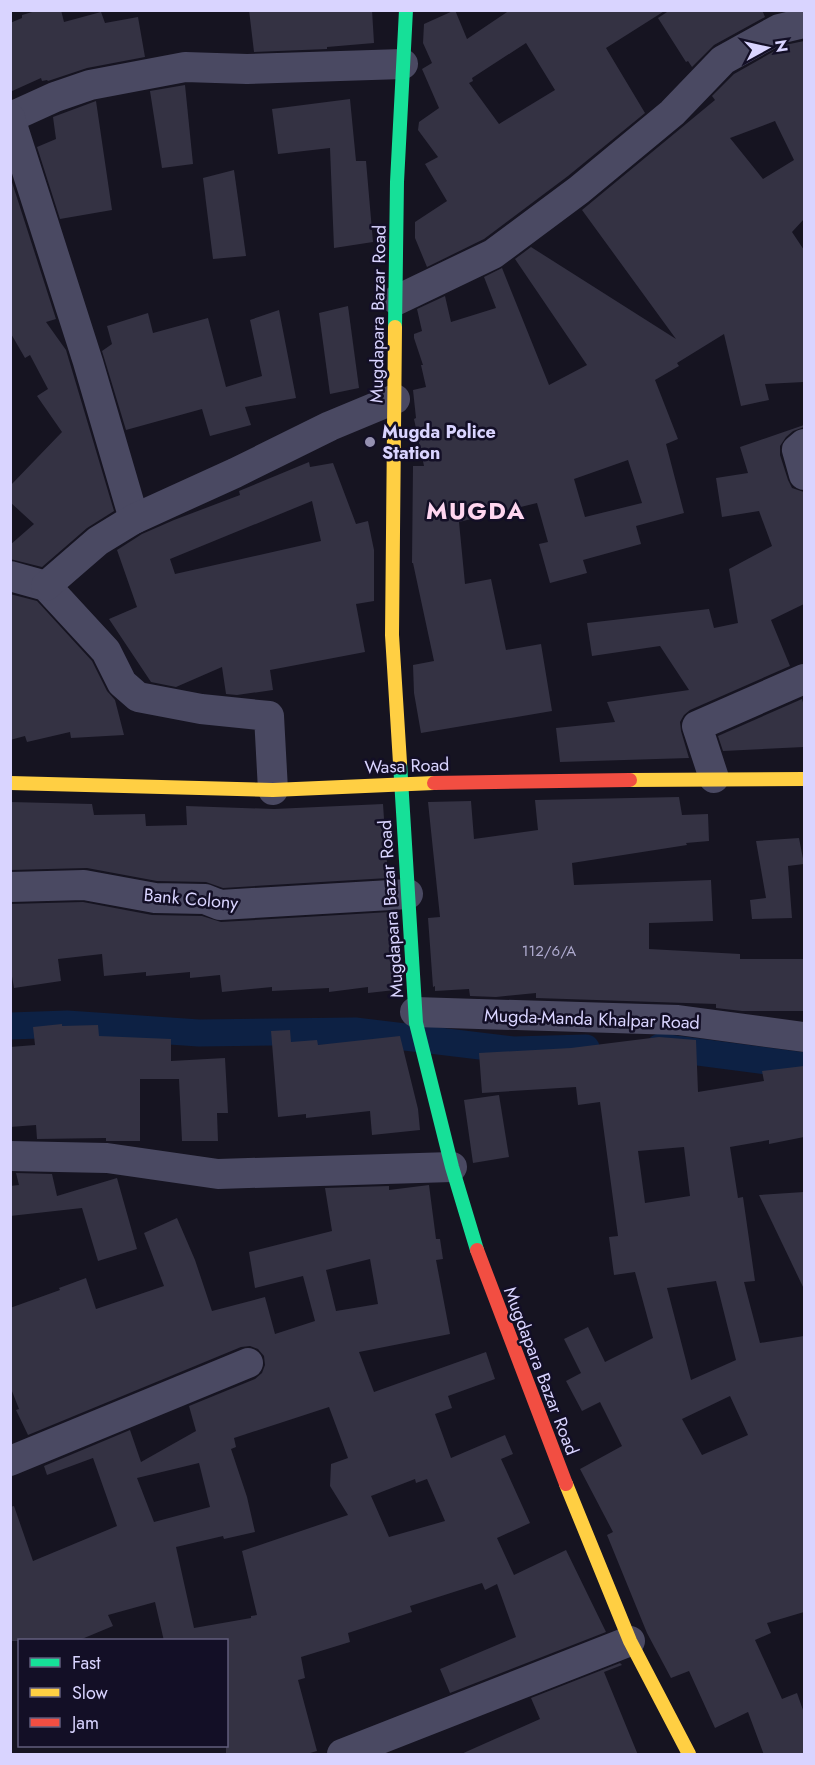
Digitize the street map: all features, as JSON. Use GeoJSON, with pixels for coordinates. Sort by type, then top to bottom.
{"type":"FeatureCollection","features":[{"type":"Feature","properties":{"kind":"street","name":"Mugdapara Bazar Road"},"geometry":{"type":"LineString","coordinates":[[406,10],[398,182],[392,635],[415,1018],[452,1167],[487,1280],[554,1455],[630,1641],[689,1755]]}},
{"type":"Feature","properties":{"kind":"street"},"geometry":{"type":"LineString","coordinates":[[397,300],[493,254],[579,190],[672,113],[723,60],[779,29],[804,23]]}},
{"type":"Feature","properties":{"kind":"street"},"geometry":{"type":"LineString","coordinates":[[134,519],[88,362],[11,118],[55,97],[90,85],[185,67],[247,69],[403,64]]}},
{"type":"Feature","properties":{"kind":"street"},"geometry":{"type":"LineString","coordinates":[[46,586],[98,541],[134,519],[330,426],[395,399]]}},
{"type":"Feature","properties":{"kind":"street"},"geometry":{"type":"LineString","coordinates":[[804,444],[797,450],[804,474]]}},
{"type":"Feature","properties":{"kind":"street"},"geometry":{"type":"LineString","coordinates":[[10,576],[46,586],[106,651],[122,683],[138,697],[201,709],[269,716],[273,790]]}},
{"type":"Feature","properties":{"kind":"street"},"geometry":{"type":"LineString","coordinates":[[714,778],[697,726],[804,678]]}},
{"type":"Feature","properties":{"kind":"street","name":"Wasa Road"},"geometry":{"type":"LineString","coordinates":[[10,783],[273,790],[401,784],[714,778],[804,779]]}},
{"type":"Feature","properties":{"kind":"street","name":"Bank Colony"},"geometry":{"type":"LineString","coordinates":[[10,887],[84,885],[155,898],[205,900],[220,905],[408,894]]}},
{"type":"Feature","properties":{"kind":"street","name":"Mugda-Manda Khalpar Road"},"geometry":{"type":"LineString","coordinates":[[415,1018],[678,1020],[804,1037]]}},
{"type":"Feature","properties":{"kind":"street"},"geometry":{"type":"LineString","coordinates":[[10,1156],[107,1158],[218,1174],[452,1167]]}},
{"type":"Feature","properties":{"kind":"street"},"geometry":{"type":"LineString","coordinates":[[10,1461],[249,1363]]}},
{"type":"Feature","properties":{"kind":"street"},"geometry":{"type":"LineString","coordinates":[[342,1755],[630,1641]]}},
{"type":"Feature","properties":{"kind":"building"},"geometry":{"type":"Polygon","coordinates":[[[39,10],[61,10],[64,22],[101,12],[105,23],[138,17],[145,57],[87,68],[48,81],[42,81],[41,78],[10,92],[10,23],[22,18],[22,15],[39,10]]]}},
{"type":"Feature","properties":{"kind":"building"},"geometry":{"type":"Polygon","coordinates":[[[249,10],[372,10],[374,43],[327,47],[327,49],[254,52],[249,10]]]}},
{"type":"Feature","properties":{"kind":"building"},"geometry":{"type":"Polygon","coordinates":[[[455,10],[467,39],[510,10],[666,10],[606,48],[645,113],[568,176],[484,239],[427,267],[415,238],[415,222],[447,201],[425,164],[438,157],[418,130],[419,122],[439,108],[422,69],[432,63],[423,43],[424,24],[455,10]],[[526,43],[472,78],[473,81],[469,83],[499,124],[555,90],[526,43]]]}},
{"type":"Feature","properties":{"kind":"building"},"geometry":{"type":"Polygon","coordinates":[[[670,10],[762,10],[765,17],[714,45],[692,67],[688,61],[686,62],[658,18],[670,10]]]}},
{"type":"Feature","properties":{"kind":"building"},"geometry":{"type":"Polygon","coordinates":[[[804,41],[804,219],[792,232],[804,250],[804,382],[765,384],[769,400],[741,406],[724,334],[677,363],[679,366],[655,380],[678,439],[666,444],[684,513],[636,526],[641,544],[583,560],[587,573],[550,583],[539,544],[548,542],[537,503],[459,522],[465,584],[491,579],[506,650],[541,644],[552,711],[421,733],[414,693],[413,665],[434,661],[412,563],[413,466],[424,466],[414,419],[416,418],[413,390],[426,387],[421,365],[423,365],[414,338],[414,334],[422,331],[417,309],[445,296],[451,322],[496,308],[484,277],[502,268],[549,385],[587,365],[515,259],[531,247],[676,339],[582,210],[715,100],[712,96],[734,74],[785,45],[804,41]],[[775,121],[730,138],[763,179],[794,160],[775,121]],[[628,460],[574,479],[585,517],[642,503],[628,460]]]}},
{"type":"Feature","properties":{"kind":"building"},"geometry":{"type":"Polygon","coordinates":[[[185,85],[193,164],[162,168],[150,91],[185,85]]]}},
{"type":"Feature","properties":{"kind":"building"},"geometry":{"type":"Polygon","coordinates":[[[350,99],[356,161],[366,161],[373,242],[334,248],[330,148],[278,154],[272,109],[350,99]]]}},
{"type":"Feature","properties":{"kind":"building"},"geometry":{"type":"Polygon","coordinates":[[[96,101],[112,210],[60,219],[37,147],[56,139],[53,117],[96,101]]]}},
{"type":"Feature","properties":{"kind":"building"},"geometry":{"type":"Polygon","coordinates":[[[234,170],[246,256],[213,259],[203,178],[234,170]]]}},
{"type":"Feature","properties":{"kind":"building"},"geometry":{"type":"Polygon","coordinates":[[[10,176],[56,319],[46,322],[66,350],[114,511],[87,528],[42,567],[10,559],[10,545],[34,524],[10,502],[10,486],[62,432],[37,396],[48,389],[30,355],[25,358],[10,332],[10,176]]]}},
{"type":"Feature","properties":{"kind":"building"},"geometry":{"type":"Polygon","coordinates":[[[348,306],[359,388],[330,394],[319,313],[348,306]]]}},
{"type":"Feature","properties":{"kind":"building"},"geometry":{"type":"Polygon","coordinates":[[[279,310],[296,398],[245,407],[251,425],[210,436],[202,409],[126,430],[102,351],[112,344],[107,326],[148,313],[153,333],[208,318],[226,387],[262,376],[250,320],[279,310]]]}},
{"type":"Feature","properties":{"kind":"building"},"geometry":{"type":"Polygon","coordinates":[[[804,425],[786,437],[780,446],[780,455],[792,488],[804,492],[804,604],[771,620],[790,666],[690,710],[684,715],[680,722],[681,731],[689,758],[560,762],[556,728],[615,722],[607,702],[689,690],[660,646],[592,656],[587,623],[709,609],[714,628],[738,623],[729,569],[772,546],[759,511],[722,517],[716,478],[748,473],[740,447],[804,425]]]}},
{"type":"Feature","properties":{"kind":"building"},"geometry":{"type":"Polygon","coordinates":[[[309,462],[310,467],[333,463],[356,524],[368,521],[374,550],[374,601],[356,604],[365,652],[270,670],[273,690],[237,695],[226,694],[222,667],[176,687],[151,682],[109,619],[137,607],[117,550],[142,534],[240,495],[239,491],[309,462]],[[312,501],[170,559],[175,574],[321,541],[312,501]]]}},
{"type":"Feature","properties":{"kind":"building"},"geometry":{"type":"Polygon","coordinates":[[[10,594],[37,601],[92,661],[107,691],[115,700],[124,735],[71,738],[70,732],[27,742],[25,736],[10,740],[10,594]]]}},
{"type":"Feature","properties":{"kind":"building"},"geometry":{"type":"Polygon","coordinates":[[[802,699],[804,747],[723,751],[718,736],[802,699]]]}},
{"type":"Feature","properties":{"kind":"building"},"geometry":{"type":"Polygon","coordinates":[[[679,797],[682,815],[708,814],[709,841],[572,863],[574,885],[711,880],[713,921],[649,923],[649,949],[740,954],[740,959],[804,959],[804,1011],[742,1011],[716,1008],[716,1004],[536,998],[536,993],[496,997],[470,996],[469,989],[435,991],[428,918],[440,917],[428,802],[471,801],[474,839],[538,830],[535,800],[679,797]]]}},
{"type":"Feature","properties":{"kind":"building"},"geometry":{"type":"Polygon","coordinates":[[[10,802],[92,804],[94,815],[145,814],[146,826],[187,825],[186,806],[274,809],[383,804],[388,878],[223,888],[206,882],[157,881],[87,868],[10,870],[10,802]]]}},
{"type":"Feature","properties":{"kind":"building"},"geometry":{"type":"Polygon","coordinates":[[[799,838],[804,864],[788,866],[792,918],[752,919],[750,900],[766,898],[756,841],[799,838]]]}},
{"type":"Feature","properties":{"kind":"building"},"geometry":{"type":"Polygon","coordinates":[[[83,902],[152,915],[202,916],[221,922],[390,912],[395,990],[368,993],[368,987],[329,992],[329,988],[272,991],[272,987],[222,992],[220,975],[190,978],[190,972],[146,976],[146,972],[104,976],[102,954],[58,959],[61,981],[14,988],[10,965],[10,904],[83,902]]]}},
{"type":"Feature","properties":{"kind":"building"},"geometry":{"type":"Polygon","coordinates":[[[62,1024],[62,1026],[98,1025],[99,1036],[171,1039],[171,1061],[225,1058],[228,1113],[217,1113],[218,1141],[182,1141],[179,1079],[140,1079],[140,1141],[106,1141],[106,1138],[37,1139],[36,1125],[10,1127],[10,1047],[35,1045],[33,1027],[62,1024]]]}},
{"type":"Feature","properties":{"kind":"building"},"geometry":{"type":"Polygon","coordinates":[[[290,1030],[291,1042],[317,1040],[318,1045],[400,1036],[418,1109],[420,1130],[372,1135],[370,1111],[306,1118],[306,1114],[278,1117],[271,1031],[290,1030]]]}},
{"type":"Feature","properties":{"kind":"building"},"geometry":{"type":"Polygon","coordinates":[[[659,1037],[696,1040],[698,1092],[764,1081],[762,1071],[804,1066],[804,1137],[769,1144],[769,1140],[730,1147],[738,1198],[743,1197],[755,1281],[744,1282],[760,1343],[804,1336],[804,1612],[767,1623],[771,1633],[755,1640],[782,1699],[797,1693],[804,1713],[804,1755],[764,1755],[748,1712],[715,1728],[689,1671],[671,1678],[647,1633],[607,1535],[613,1532],[580,1469],[622,1446],[600,1402],[582,1411],[566,1381],[581,1373],[564,1339],[588,1327],[605,1362],[653,1338],[635,1272],[614,1275],[609,1237],[618,1236],[600,1102],[578,1105],[576,1087],[482,1093],[479,1053],[571,1048],[659,1037]],[[684,1147],[638,1151],[645,1203],[690,1196],[684,1147]],[[716,1281],[667,1288],[691,1380],[736,1360],[716,1281]],[[730,1396],[682,1419],[702,1455],[748,1435],[730,1396]]]}},
{"type":"Feature","properties":{"kind":"building"},"geometry":{"type":"Polygon","coordinates":[[[499,1095],[509,1157],[473,1163],[464,1100],[499,1095]]]}},
{"type":"Feature","properties":{"kind":"building"},"geometry":{"type":"Polygon","coordinates":[[[16,1173],[52,1174],[57,1196],[117,1178],[137,1249],[98,1261],[82,1208],[10,1216],[10,1186],[19,1185],[16,1173]]]}},
{"type":"Feature","properties":{"kind":"building"},"geometry":{"type":"Polygon","coordinates":[[[429,1185],[436,1239],[440,1239],[443,1259],[436,1260],[450,1334],[359,1352],[374,1392],[486,1352],[495,1379],[448,1396],[452,1408],[435,1414],[451,1458],[505,1435],[513,1454],[501,1459],[530,1523],[497,1538],[514,1575],[566,1550],[606,1632],[450,1693],[440,1669],[516,1637],[497,1584],[485,1590],[482,1583],[410,1606],[412,1612],[348,1633],[350,1642],[301,1657],[305,1678],[298,1680],[317,1751],[303,1755],[226,1755],[226,1747],[228,1747],[228,1639],[164,1639],[155,1602],[108,1615],[113,1626],[82,1639],[10,1641],[10,1507],[14,1506],[33,1561],[117,1526],[93,1458],[47,1475],[44,1466],[130,1430],[141,1462],[196,1431],[189,1406],[255,1379],[262,1373],[265,1365],[264,1356],[258,1349],[250,1346],[241,1347],[28,1435],[16,1410],[19,1409],[10,1386],[10,1308],[86,1278],[96,1309],[164,1286],[144,1233],[177,1218],[195,1260],[212,1311],[265,1297],[275,1334],[315,1321],[303,1276],[255,1288],[249,1252],[332,1231],[325,1188],[389,1186],[389,1190],[429,1185]],[[370,1259],[326,1270],[336,1311],[378,1304],[370,1259]],[[329,1407],[234,1438],[236,1447],[231,1449],[247,1497],[255,1532],[224,1539],[223,1536],[176,1547],[194,1628],[257,1615],[242,1551],[348,1515],[330,1486],[331,1464],[348,1458],[329,1407]],[[199,1463],[137,1478],[154,1522],[210,1507],[199,1463]],[[415,1479],[371,1496],[389,1537],[445,1521],[427,1479],[416,1483],[415,1479]]]}},
{"type":"Feature","properties":{"kind":"building"},"geometry":{"type":"Polygon","coordinates":[[[804,1192],[804,1289],[759,1195],[804,1192]]]}},
{"type":"Feature","properties":{"kind":"building"},"geometry":{"type":"Polygon","coordinates":[[[620,1663],[622,1665],[604,1672],[638,1755],[459,1755],[540,1719],[531,1698],[620,1663]]]}},
{"type":"Feature","properties":{"kind":"waterway"},"geometry":{"type":"LineString","coordinates":[[10,1026],[67,1024],[199,1033],[355,1031],[513,1050],[586,1048]]}},
{"type":"Feature","properties":{"kind":"waterway"},"geometry":{"type":"LineString","coordinates":[[660,1047],[804,1066]]}},
{"type":"Feature","properties":{"kind":"traffic: fast"},"geometry":{"type":"LineString","coordinates":[[395,327],[397,182],[406,10]]}},
{"type":"Feature","properties":{"kind":"traffic: fast"},"geometry":{"type":"LineString","coordinates":[[400,763],[416,1023],[452,1167],[477,1250]]}},
{"type":"Feature","properties":{"kind":"traffic: slow"},"geometry":{"type":"LineString","coordinates":[[395,327],[392,635],[400,763]]}},
{"type":"Feature","properties":{"kind":"traffic: slow"},"geometry":{"type":"LineString","coordinates":[[630,780],[804,779]]}},
{"type":"Feature","properties":{"kind":"traffic: slow"},"geometry":{"type":"LineString","coordinates":[[10,783],[273,790],[434,783]]}},
{"type":"Feature","properties":{"kind":"traffic: slow"},"geometry":{"type":"LineString","coordinates":[[566,1484],[630,1641],[689,1754]]}},
{"type":"Feature","properties":{"kind":"traffic: jam"},"geometry":{"type":"LineString","coordinates":[[434,783],[630,780]]}},
{"type":"Feature","properties":{"kind":"traffic: jam"},"geometry":{"type":"LineString","coordinates":[[477,1250],[566,1484]]}},
{"type":"Feature","properties":{"kind":"place","name":"Mugda Police Station"},"geometry":{"type":"Point","coordinates":[370,442]}},
{"type":"Feature","properties":{"kind":"district","name":"MUGDA"},"geometry":{"type":"Point","coordinates":[476,510]}}]}
